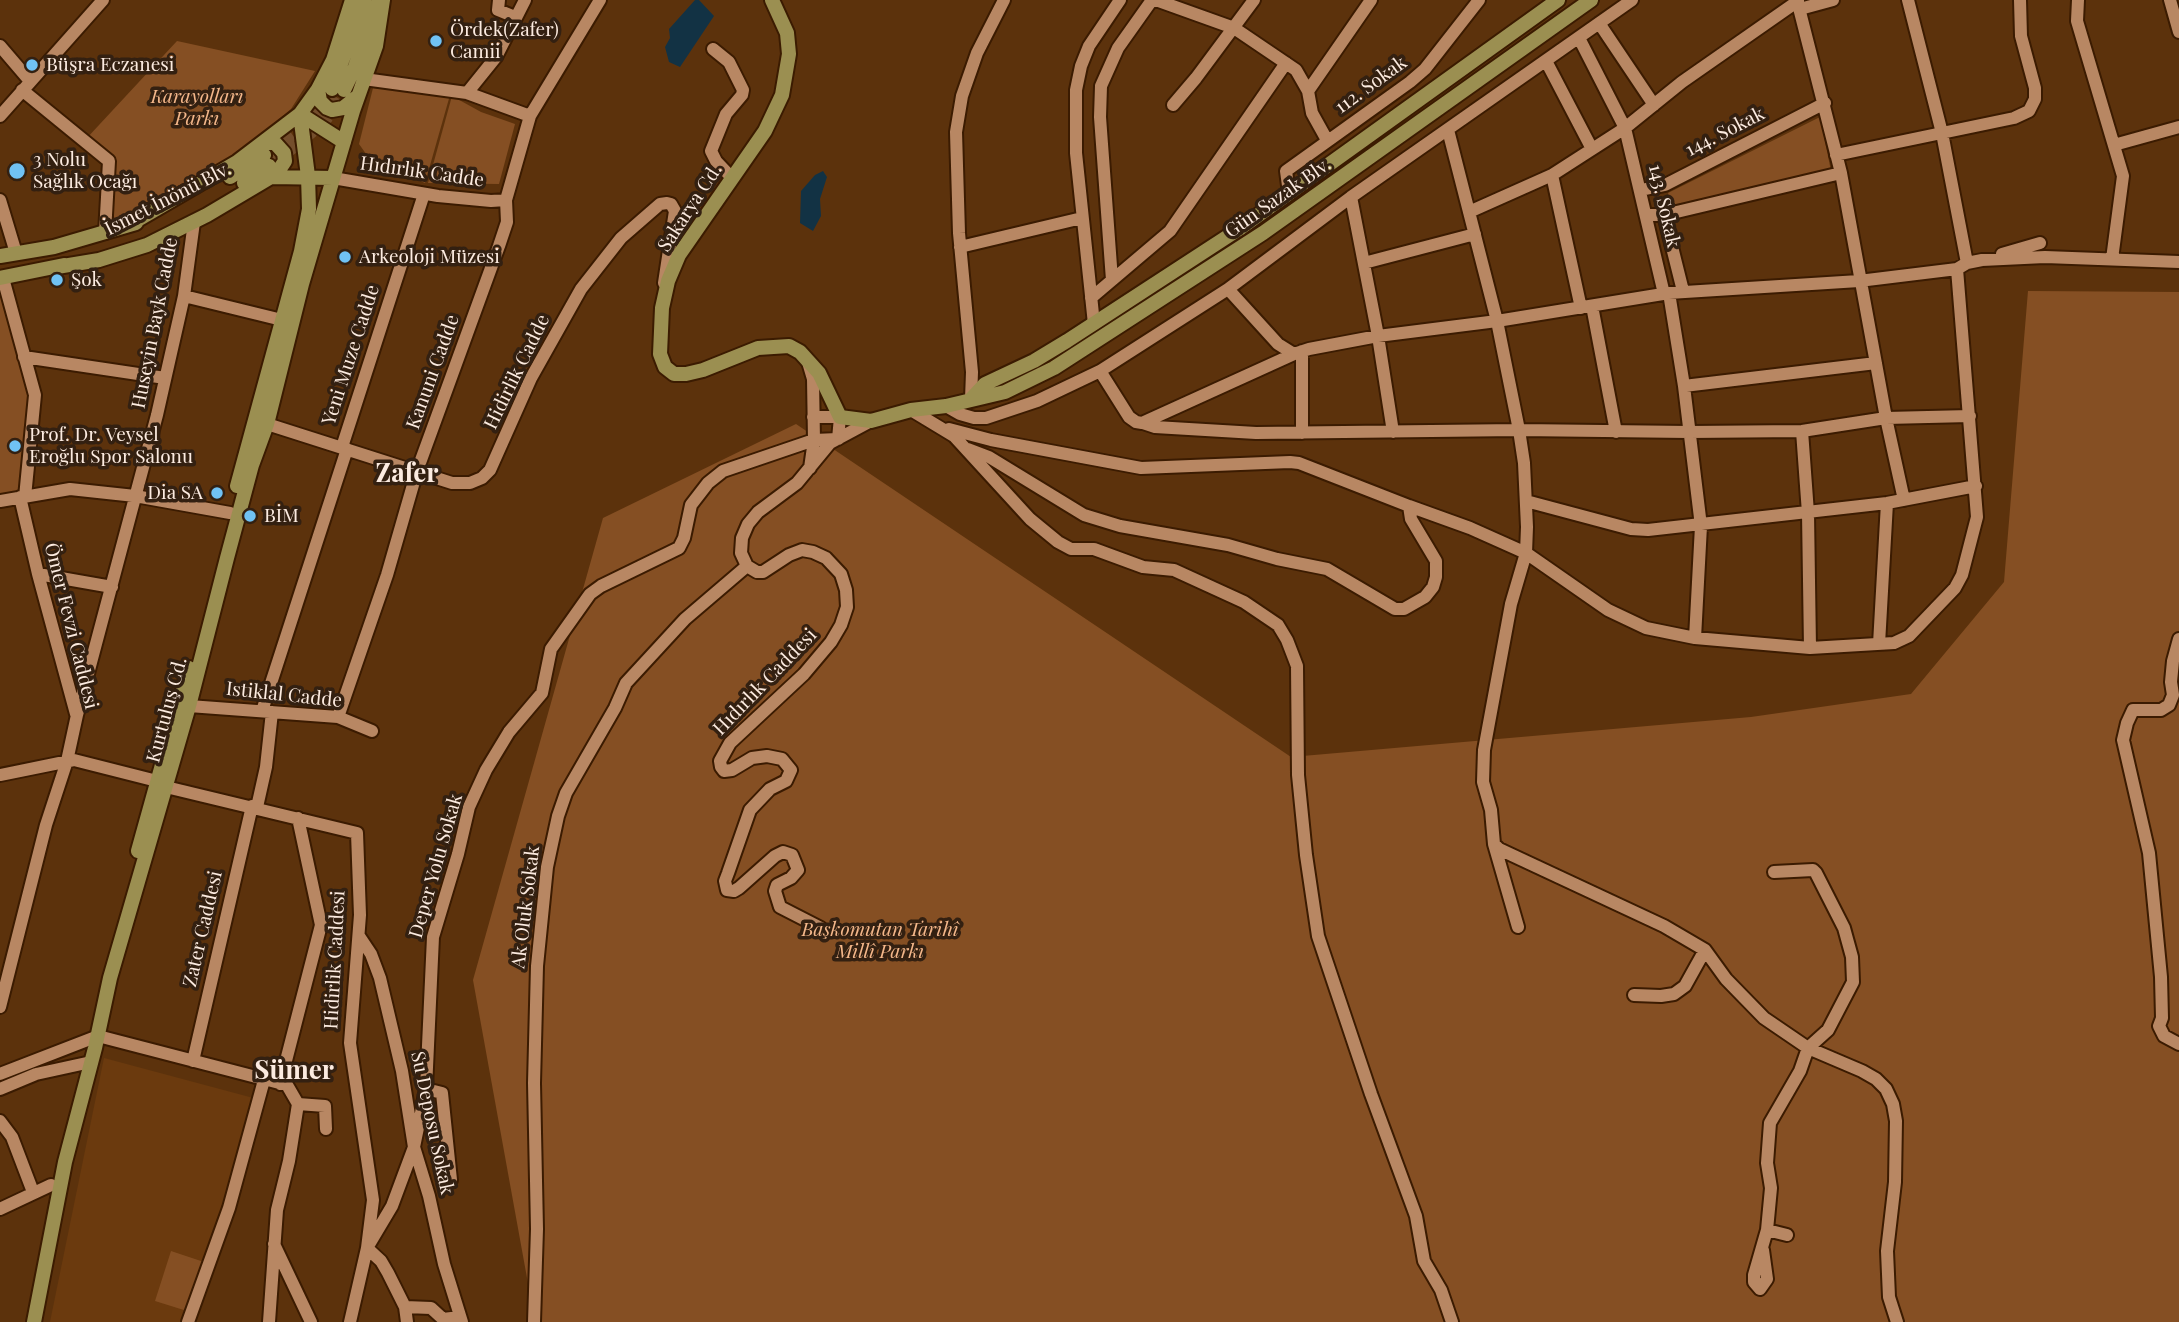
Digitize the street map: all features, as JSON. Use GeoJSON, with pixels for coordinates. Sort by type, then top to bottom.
{"type":"FeatureCollection","features":[{"type":"Feature","properties":{"kind":"main road"},"geometry":{"type":"LineString","coordinates":[[338,91],[333,60],[352,0]]}},
{"type":"Feature","properties":{"kind":"main road"},"geometry":{"type":"LineString","coordinates":[[338,91],[364,0]]}},
{"type":"Feature","properties":{"kind":"main road"},"geometry":{"type":"LineString","coordinates":[[338,91],[357,60],[376,0]]}},
{"type":"Feature","properties":{"kind":"main road"},"geometry":{"type":"LineString","coordinates":[[57,267],[99,260],[146,245],[194,222],[267,160],[300,114],[364,79],[376,46],[383,0]]}},
{"type":"Feature","properties":{"kind":"main road","name":"Sakarya Cd."},"geometry":{"type":"LineString","coordinates":[[772,0],[787,33],[789,54],[782,95],[765,131],[683,249],[668,281],[662,308],[660,354],[664,366],[674,374],[686,374],[758,348],[789,346],[800,352],[819,373],[840,417]]}},
{"type":"Feature","properties":{"kind":"main road","name":"Gün Sazak Blv."},"geometry":{"type":"LineString","coordinates":[[971,399],[985,384],[1034,361],[1176,271],[1558,0]]}},
{"type":"Feature","properties":{"kind":"main road","name":"Gün Sazak Blv."},"geometry":{"type":"LineString","coordinates":[[871,421],[911,410],[1005,392],[1054,368],[1263,233],[1591,0]]}},
{"type":"Feature","properties":{"kind":"main road","name":"Kurtuluş Cd."},"geometry":{"type":"LineString","coordinates":[[161,784],[189,706],[238,517],[267,424],[302,284],[353,111],[338,91]]}},
{"type":"Feature","properties":{"kind":"main road"},"geometry":{"type":"LineString","coordinates":[[300,114],[344,142]]}},
{"type":"Feature","properties":{"kind":"main road","name":"Kurtuluş Cd."},"geometry":{"type":"LineString","coordinates":[[34,1322],[53,1212],[92,1037],[110,978],[301,251],[309,209],[308,176],[300,114]]}},
{"type":"Feature","properties":{"kind":"main road"},"geometry":{"type":"LineString","coordinates":[[267,160],[288,177],[309,209]]}},
{"type":"Feature","properties":{"kind":"main road","name":"İsmet İnönü Blv."},"geometry":{"type":"LineString","coordinates":[[0,256],[54,247],[157,216],[267,160]]}},
{"type":"Feature","properties":{"kind":"main road","name":"İsmet İnönü Blv."},"geometry":{"type":"LineString","coordinates":[[2,278],[57,267],[114,249],[158,231],[195,211],[267,160]]}},
{"type":"Feature","properties":{"kind":"main road"},"geometry":{"type":"LineString","coordinates":[[288,177],[333,178]]}},
{"type":"Feature","properties":{"kind":"main road"},"geometry":{"type":"LineString","coordinates":[[840,417],[871,421]]}},
{"type":"Feature","properties":{"kind":"main road","name":"Kurtuluş Cd."},"geometry":{"type":"LineString","coordinates":[[28,1322],[57,1153],[86,1063]]}},
{"type":"Feature","properties":{"kind":"street"},"geometry":{"type":"LineString","coordinates":[[0,116],[103,0]]}},
{"type":"Feature","properties":{"kind":"street"},"geometry":{"type":"LineString","coordinates":[[499,0],[498,10],[515,17]]}},
{"type":"Feature","properties":{"kind":"street"},"geometry":{"type":"LineString","coordinates":[[467,93],[496,57],[525,0]]}},
{"type":"Feature","properties":{"kind":"street","name":"Kanuni Cadde"},"geometry":{"type":"LineString","coordinates":[[338,717],[387,575],[417,471],[499,246],[506,222],[506,200],[530,116],[600,0]]}},
{"type":"Feature","properties":{"kind":"street"},"geometry":{"type":"LineString","coordinates":[[971,399],[972,372],[960,247],[956,132],[962,96],[976,53],[1004,0]]}},
{"type":"Feature","properties":{"kind":"street"},"geometry":{"type":"LineString","coordinates":[[1094,324],[1076,153],[1076,90],[1089,46],[1120,0]]}},
{"type":"Feature","properties":{"kind":"street"},"geometry":{"type":"LineString","coordinates":[[1112,280],[1100,117],[1101,86],[1118,48],[1154,0],[1234,27],[1296,69],[1308,91],[1312,113],[1327,140]]}},
{"type":"Feature","properties":{"kind":"street"},"geometry":{"type":"LineString","coordinates":[[1173,105],[1254,0]]}},
{"type":"Feature","properties":{"kind":"street"},"geometry":{"type":"LineString","coordinates":[[1308,91],[1371,0]]}},
{"type":"Feature","properties":{"kind":"street","name":"112. Sokak"},"geometry":{"type":"LineString","coordinates":[[1289,193],[1286,171],[1426,69],[1479,0]]}},
{"type":"Feature","properties":{"kind":"street"},"geometry":{"type":"LineString","coordinates":[[946,405],[960,414],[986,418],[1037,401],[1100,371],[1228,289],[1352,197],[1632,0]]}},
{"type":"Feature","properties":{"kind":"street"},"geometry":{"type":"LineString","coordinates":[[1469,212],[1552,175],[1625,128],[1682,82],[1798,3],[1833,0]]}},
{"type":"Feature","properties":{"kind":"street"},"geometry":{"type":"LineString","coordinates":[[941,427],[991,440],[1141,468],[1290,462],[1470,528],[1526,553],[1608,610],[1646,628],[1695,638],[1810,648],[1894,643],[1909,636],[1955,588],[1962,575],[1977,517],[1962,266],[1942,133],[1908,0]]}},
{"type":"Feature","properties":{"kind":"street"},"geometry":{"type":"LineString","coordinates":[[1836,155],[2014,118],[2029,111],[2035,99],[2035,88],[2021,36],[2020,0]]}},
{"type":"Feature","properties":{"kind":"street"},"geometry":{"type":"LineString","coordinates":[[2078,0],[2077,21],[2123,176],[2112,259]]}},
{"type":"Feature","properties":{"kind":"street"},"geometry":{"type":"LineString","coordinates":[[2170,0],[2179,32]]}},
{"type":"Feature","properties":{"kind":"street"},"geometry":{"type":"LineString","coordinates":[[1798,3],[1841,173],[1859,281],[1904,500]]}},
{"type":"Feature","properties":{"kind":"street"},"geometry":{"type":"LineString","coordinates":[[1599,23],[1654,105]]}},
{"type":"Feature","properties":{"kind":"street","name":"143. Sokak"},"geometry":{"type":"LineString","coordinates":[[1578,38],[1625,128],[1672,293]]}},
{"type":"Feature","properties":{"kind":"street"},"geometry":{"type":"LineString","coordinates":[[0,46],[26,86],[109,161],[105,233]]}},
{"type":"Feature","properties":{"kind":"street"},"geometry":{"type":"LineString","coordinates":[[713,49],[729,62],[743,90],[743,95],[726,114],[710,151],[732,178]]}},
{"type":"Feature","properties":{"kind":"street"},"geometry":{"type":"LineString","coordinates":[[1546,61],[1592,149]]}},
{"type":"Feature","properties":{"kind":"street"},"geometry":{"type":"LineString","coordinates":[[1091,298],[1170,231],[1286,63]]}},
{"type":"Feature","properties":{"kind":"street"},"geometry":{"type":"LineString","coordinates":[[364,79],[467,93],[530,116]]}},
{"type":"Feature","properties":{"kind":"street","name":"144. Sokak"},"geometry":{"type":"LineString","coordinates":[[1641,190],[1665,185],[1825,103]]}},
{"type":"Feature","properties":{"kind":"street"},"geometry":{"type":"LineString","coordinates":[[2114,145],[2179,127]]}},
{"type":"Feature","properties":{"kind":"street"},"geometry":{"type":"LineString","coordinates":[[1448,130],[1497,321],[1524,463],[1526,553],[1511,604],[1484,750],[1483,782],[1494,844],[1518,927]]}},
{"type":"Feature","properties":{"kind":"street"},"geometry":{"type":"LineString","coordinates":[[1648,215],[1664,215],[1841,173]]}},
{"type":"Feature","properties":{"kind":"street"},"geometry":{"type":"LineString","coordinates":[[1552,175],[1616,432]]}},
{"type":"Feature","properties":{"kind":"street","name":"Hıdırlık Cadde"},"geometry":{"type":"LineString","coordinates":[[333,178],[424,194],[506,200]]}},
{"type":"Feature","properties":{"kind":"street","name":"Yeni Muze Cadde"},"geometry":{"type":"LineString","coordinates":[[267,711],[344,448],[424,194]]}},
{"type":"Feature","properties":{"kind":"street"},"geometry":{"type":"LineString","coordinates":[[1352,197],[1393,432]]}},
{"type":"Feature","properties":{"kind":"street"},"geometry":{"type":"LineString","coordinates":[[0,200],[5,209],[16,253]]}},
{"type":"Feature","properties":{"kind":"street","name":"Hidirlik Cadde"},"geometry":{"type":"LineString","coordinates":[[267,424],[452,483],[470,483],[482,478],[489,470],[531,378],[581,289],[621,238],[655,208],[667,203],[671,204],[675,211],[662,308]]}},
{"type":"Feature","properties":{"kind":"street"},"geometry":{"type":"LineString","coordinates":[[1664,215],[1701,526],[1695,638]]}},
{"type":"Feature","properties":{"kind":"street"},"geometry":{"type":"LineString","coordinates":[[960,247],[1082,218]]}},
{"type":"Feature","properties":{"kind":"street","name":"Huseyin Bayk Cadde"},"geometry":{"type":"LineString","coordinates":[[76,715],[112,587],[165,378],[184,296],[194,222]]}},
{"type":"Feature","properties":{"kind":"street"},"geometry":{"type":"LineString","coordinates":[[1364,263],[1475,234]]}},
{"type":"Feature","properties":{"kind":"street"},"geometry":{"type":"LineString","coordinates":[[1142,423],[1298,352],[1378,336],[1497,321],[1672,293],[1859,281],[1962,266],[2040,243]]}},
{"type":"Feature","properties":{"kind":"street"},"geometry":{"type":"LineString","coordinates":[[1982,260],[2045,257],[2179,262]]}},
{"type":"Feature","properties":{"kind":"street","name":"Ömer Fevzi Caddesi"},"geometry":{"type":"LineString","coordinates":[[0,1007],[5,961],[67,761],[76,715],[38,574],[23,497],[35,396],[2,278]]}},
{"type":"Feature","properties":{"kind":"street"},"geometry":{"type":"LineString","coordinates":[[1228,289],[1278,344],[1298,352]]}},
{"type":"Feature","properties":{"kind":"street"},"geometry":{"type":"LineString","coordinates":[[184,296],[282,320]]}},
{"type":"Feature","properties":{"kind":"street"},"geometry":{"type":"LineString","coordinates":[[1298,352],[1302,433]]}},
{"type":"Feature","properties":{"kind":"street"},"geometry":{"type":"LineString","coordinates":[[24,357],[165,378]]}},
{"type":"Feature","properties":{"kind":"street"},"geometry":{"type":"LineString","coordinates":[[808,361],[813,379],[814,440],[810,468]]}},
{"type":"Feature","properties":{"kind":"street"},"geometry":{"type":"LineString","coordinates":[[1684,386],[1876,362]]}},
{"type":"Feature","properties":{"kind":"street"},"geometry":{"type":"LineString","coordinates":[[1100,371],[1129,417],[1155,428],[1302,433],[1518,430],[1689,432],[1802,430],[1886,418],[1970,416]]}},
{"type":"Feature","properties":{"kind":"street"},"geometry":{"type":"LineString","coordinates":[[911,410],[941,427],[968,449],[980,466],[1030,519],[1058,542],[1071,549],[1094,549],[1143,567],[1174,570],[1267,615],[1278,625],[1287,640],[1297,666],[1298,775],[1318,936],[1371,1094],[1416,1216],[1424,1261],[1441,1290],[1451,1322]]}},
{"type":"Feature","properties":{"kind":"street"},"geometry":{"type":"LineString","coordinates":[[813,417],[840,417],[838,439]]}},
{"type":"Feature","properties":{"kind":"street"},"geometry":{"type":"LineString","coordinates":[[747,566],[741,554],[742,538],[748,524],[758,512],[797,483],[831,443],[871,421]]}},
{"type":"Feature","properties":{"kind":"street"},"geometry":{"type":"LineString","coordinates":[[1802,430],[1808,513],[1810,648]]}},
{"type":"Feature","properties":{"kind":"street","name":"Deper Yolu Sokak"},"geometry":{"type":"LineString","coordinates":[[367,1248],[393,1206],[414,1147],[426,1089],[433,937],[469,807],[486,770],[509,732],[542,693],[551,649],[590,594],[679,548],[686,531],[691,505],[708,483],[723,471],[814,440],[838,439]]}},
{"type":"Feature","properties":{"kind":"street"},"geometry":{"type":"LineString","coordinates":[[968,449],[989,457],[1084,515],[1120,526],[1228,545],[1297,564],[1327,569],[1395,609],[1404,609],[1425,597],[1433,587],[1437,570],[1436,561],[1411,519],[1409,506]]}},
{"type":"Feature","properties":{"kind":"street"},"geometry":{"type":"LineString","coordinates":[[1526,500],[1631,529],[1660,530],[1887,503],[1976,486]]}},
{"type":"Feature","properties":{"kind":"street"},"geometry":{"type":"LineString","coordinates":[[0,501],[70,489],[135,496],[230,513]]}},
{"type":"Feature","properties":{"kind":"street"},"geometry":{"type":"LineString","coordinates":[[1879,644],[1887,503]]}},
{"type":"Feature","properties":{"kind":"street","name":"Hıdırlık Caddesi"},"geometry":{"type":"LineString","coordinates":[[747,566],[757,572],[763,572],[789,555],[802,550],[813,552],[826,558],[841,574],[846,590],[847,607],[831,642],[804,674],[730,743],[720,761],[724,771],[732,770],[752,758],[767,756],[782,759],[791,770],[786,781],[770,789],[750,810],[725,881],[727,890],[734,891],[775,856],[783,852],[792,855],[798,870],[791,878],[777,885],[775,891],[780,907],[821,928]]}},
{"type":"Feature","properties":{"kind":"street","name":"Ak Oluk Sokak"},"geometry":{"type":"LineString","coordinates":[[534,1322],[537,1229],[534,1083],[537,966],[547,866],[558,817],[566,793],[615,708],[626,683],[685,619],[747,566]]}},
{"type":"Feature","properties":{"kind":"street"},"geometry":{"type":"LineString","coordinates":[[38,574],[112,587]]}},
{"type":"Feature","properties":{"kind":"street"},"geometry":{"type":"LineString","coordinates":[[2179,639],[2171,682],[2174,695],[2169,705],[2161,710],[2133,710],[2123,740],[2149,853],[2161,977],[2162,1018],[2159,1026],[2164,1036],[2179,1044]]}},
{"type":"Feature","properties":{"kind":"street","name":"Istiklal Cadde"},"geometry":{"type":"LineString","coordinates":[[189,706],[338,717],[372,730]]}},
{"type":"Feature","properties":{"kind":"street","name":"Zater Caddesi"},"geometry":{"type":"LineString","coordinates":[[193,1061],[266,768],[267,711]]}},
{"type":"Feature","properties":{"kind":"street","name":"Hidirlik Caddesi"},"geometry":{"type":"LineString","coordinates":[[67,761],[74,760],[357,833],[360,915],[350,1043],[373,1200],[367,1248],[350,1322]]}},
{"type":"Feature","properties":{"kind":"street"},"geometry":{"type":"LineString","coordinates":[[0,775],[67,761]]}},
{"type":"Feature","properties":{"kind":"street"},"geometry":{"type":"LineString","coordinates":[[280,1084],[321,925],[298,818]]}},
{"type":"Feature","properties":{"kind":"street"},"geometry":{"type":"LineString","coordinates":[[1494,844],[1499,849],[1664,926],[1704,950],[1726,979],[1763,1018],[1808,1048],[1876,1079],[1886,1089],[1894,1104],[1896,1121],[1895,1182],[1887,1251],[1889,1297],[1897,1322]]}},
{"type":"Feature","properties":{"kind":"street"},"geometry":{"type":"LineString","coordinates":[[1763,1250],[1771,1188],[1767,1163],[1770,1123],[1800,1071],[1808,1048],[1828,1030],[1853,982],[1852,957],[1844,928],[1816,873],[1812,870],[1774,872]]}},
{"type":"Feature","properties":{"kind":"street","name":"Su Deposu Sokak"},"geometry":{"type":"LineString","coordinates":[[359,936],[371,954],[380,978],[402,1071],[414,1147],[429,1196],[443,1264],[461,1320]]}},
{"type":"Feature","properties":{"kind":"street"},"geometry":{"type":"LineString","coordinates":[[1634,995],[1674,994],[1685,986],[1704,950]]}},
{"type":"Feature","properties":{"kind":"street"},"geometry":{"type":"LineString","coordinates":[[0,1074],[92,1037],[287,1085],[298,1104],[289,1161],[276,1210],[269,1322]]}},
{"type":"Feature","properties":{"kind":"street"},"geometry":{"type":"LineString","coordinates":[[0,1089],[36,1074],[86,1063]]}},
{"type":"Feature","properties":{"kind":"street"},"geometry":{"type":"LineString","coordinates":[[188,1322],[229,1208],[264,1080]]}},
{"type":"Feature","properties":{"kind":"street"},"geometry":{"type":"LineString","coordinates":[[426,1089],[442,1093],[451,1180]]}},
{"type":"Feature","properties":{"kind":"street"},"geometry":{"type":"LineString","coordinates":[[298,1104],[325,1106],[326,1129]]}},
{"type":"Feature","properties":{"kind":"street"},"geometry":{"type":"LineString","coordinates":[[0,1121],[12,1137],[33,1192]]}},
{"type":"Feature","properties":{"kind":"street"},"geometry":{"type":"LineString","coordinates":[[0,1209],[51,1185]]}},
{"type":"Feature","properties":{"kind":"street"},"geometry":{"type":"LineString","coordinates":[[1767,1230],[1787,1236]]}},
{"type":"Feature","properties":{"kind":"street"},"geometry":{"type":"LineString","coordinates":[[274,1244],[311,1322]]}},
{"type":"Feature","properties":{"kind":"street"},"geometry":{"type":"LineString","coordinates":[[367,1248],[381,1261],[405,1307],[407,1322]]}},
{"type":"Feature","properties":{"kind":"street"},"geometry":{"type":"LineString","coordinates":[[405,1307],[431,1308],[443,1319],[461,1320]]}},
{"type":"Feature","properties":{"kind":"shaded area"},"geometry":{"type":"Polygon","coordinates":[[[104,1058],[257,1099],[185,1322],[50,1322],[104,1058]]]}},
{"type":"Feature","properties":{"kind":"green space","name":"Karayolları Parkı"},"geometry":{"type":"Polygon","coordinates":[[[177,41],[315,71],[291,109],[242,151],[193,186],[114,225],[114,166],[86,139],[177,41]]]}},
{"type":"Feature","properties":{"kind":"green space"},"geometry":{"type":"Polygon","coordinates":[[[373,88],[450,95],[425,183],[369,158],[359,144],[373,88]]]}},
{"type":"Feature","properties":{"kind":"green space"},"geometry":{"type":"Polygon","coordinates":[[[452,96],[481,112],[515,124],[499,184],[428,183],[452,96]]]}},
{"type":"Feature","properties":{"kind":"green space"},"geometry":{"type":"Polygon","coordinates":[[[1820,117],[1831,171],[1673,209],[1668,193],[1820,117]]]}},
{"type":"Feature","properties":{"kind":"green space","name":"Başkomutan Tarihî Millî Parkı"},"geometry":{"type":"Polygon","coordinates":[[[2028,291],[2179,292],[2179,1322],[535,1322],[473,980],[603,518],[796,424],[1291,757],[1751,717],[1911,694],[2004,582],[2028,291]]]}},
{"type":"Feature","properties":{"kind":"green space","name":"Prof. Dr. Veysel Eroğlu Spor Salonu"},"geometry":{"type":"Polygon","coordinates":[[[7,292],[35,395],[25,497],[0,501],[0,293],[7,292]]]}},
{"type":"Feature","properties":{"kind":"green space"},"geometry":{"type":"Polygon","coordinates":[[[171,1251],[204,1262],[187,1311],[155,1301],[171,1251]]]}},
{"type":"Feature","properties":{"kind":"water"},"geometry":{"type":"Polygon","coordinates":[[[695,0],[699,0],[714,16],[680,67],[669,62],[665,47],[670,38],[669,29],[695,0]]]}},
{"type":"Feature","properties":{"kind":"water"},"geometry":{"type":"Polygon","coordinates":[[[823,171],[827,177],[820,199],[821,216],[813,231],[800,223],[801,191],[815,175],[823,171]]]}},
{"type":"Feature","properties":{"kind":"tunnel"},"geometry":{"type":"LineString","coordinates":[[264,155],[298,130],[318,110],[332,89]]}},
{"type":"Feature","properties":{"kind":"tunnel"},"geometry":{"type":"LineString","coordinates":[[269,166],[320,124],[333,110],[344,90]]}},
{"type":"Feature","properties":{"kind":"place","name":"Ördek(Zafer) Camii"},"geometry":{"type":"Point","coordinates":[436,41]}},
{"type":"Feature","properties":{"kind":"place","name":"Büşra Eczanesi"},"geometry":{"type":"Point","coordinates":[32,65]}},
{"type":"Feature","properties":{"kind":"place","name":"3 Nolu Sağlık Ocağı"},"geometry":{"type":"Point","coordinates":[17,171]}},
{"type":"Feature","properties":{"kind":"place","name":"Arkeoloji Müzesi"},"geometry":{"type":"Point","coordinates":[345,257]}},
{"type":"Feature","properties":{"kind":"place","name":"Şok"},"geometry":{"type":"Point","coordinates":[57,280]}},
{"type":"Feature","properties":{"kind":"place","name":"Prof. Dr. Veysel Eroğlu Spor Salonu"},"geometry":{"type":"Point","coordinates":[15,446]}},
{"type":"Feature","properties":{"kind":"place","name":"Dia SA"},"geometry":{"type":"Point","coordinates":[217,493]}},
{"type":"Feature","properties":{"kind":"place","name":"BİM"},"geometry":{"type":"Point","coordinates":[250,516]}},
{"type":"Feature","properties":{"kind":"district","name":"Zafer"},"geometry":{"type":"Point","coordinates":[407,474]}},
{"type":"Feature","properties":{"kind":"district","name":"Sümer"},"geometry":{"type":"Point","coordinates":[294,1071]}}]}
